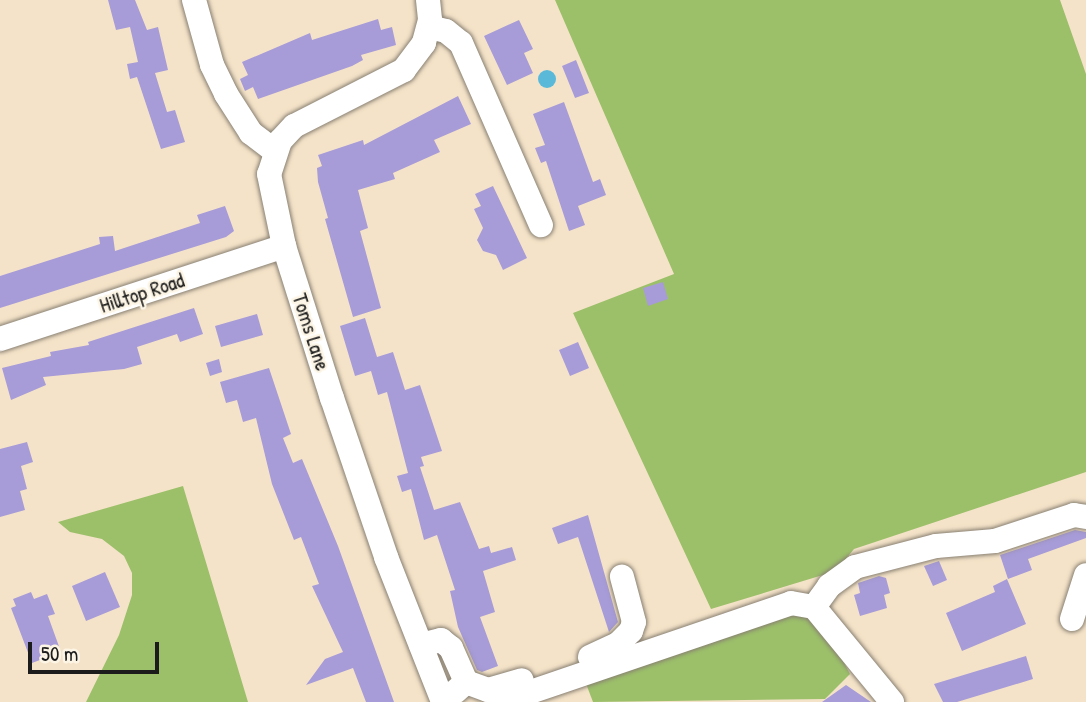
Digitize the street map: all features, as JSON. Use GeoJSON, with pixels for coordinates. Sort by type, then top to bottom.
{"type":"FeatureCollection","features":[{"type":"Feature","properties":{"kind":"street"},"geometry":{"type":"LineString","coordinates":[[194,0],[212,65],[226,94],[251,132],[275,151],[285,134],[305,119],[369,91],[404,70],[419,53],[429,27],[428,0]]}},
{"type":"Feature","properties":{"kind":"street"},"geometry":{"type":"LineString","coordinates":[[429,27],[446,31],[461,43],[541,225]]}},
{"type":"Feature","properties":{"kind":"street","name":"Toms Lane"},"geometry":{"type":"LineString","coordinates":[[275,151],[269,186],[284,246],[386,557],[442,699]]}},
{"type":"Feature","properties":{"kind":"street","name":"Hilltop Road"},"geometry":{"type":"LineString","coordinates":[[0,339],[284,246]]}},
{"type":"Feature","properties":{"kind":"street"},"geometry":{"type":"LineString","coordinates":[[814,607],[839,577],[865,564],[936,546],[995,541],[1074,515],[1086,517]]}},
{"type":"Feature","properties":{"kind":"street"},"geometry":{"type":"LineString","coordinates":[[1072,619],[1086,575]]}},
{"type":"Feature","properties":{"kind":"street"},"geometry":{"type":"LineString","coordinates":[[442,699],[466,682],[496,688],[618,644],[634,622],[622,578]]}},
{"type":"Feature","properties":{"kind":"street"},"geometry":{"type":"LineString","coordinates":[[501,702],[791,603],[814,607],[892,702]]}},
{"type":"Feature","properties":{"kind":"street"},"geometry":{"type":"LineString","coordinates":[[421,645],[446,642],[466,682]]}},
{"type":"Feature","properties":{"kind":"green space"},"geometry":{"type":"Polygon","coordinates":[[[555,0],[1060,0],[1086,74],[1086,472],[854,549],[836,571],[711,609],[573,313],[674,274],[555,0]]]}},
{"type":"Feature","properties":{"kind":"green space"},"geometry":{"type":"Polygon","coordinates":[[[183,486],[248,702],[86,702],[119,635],[132,595],[132,573],[124,556],[102,539],[70,532],[58,522],[183,486]]]}},
{"type":"Feature","properties":{"kind":"green space"},"geometry":{"type":"Polygon","coordinates":[[[775,613],[806,615],[828,632],[850,674],[825,699],[593,702],[585,681],[775,613]]]}},
{"type":"Feature","properties":{"kind":"water"},"geometry":{"type":"Polygon","coordinates":[[[543,70],[551,70],[556,79],[554,86],[543,88],[538,83],[538,75],[543,70]]]}},
{"type":"Feature","properties":{"kind":"building"},"geometry":{"type":"Polygon","coordinates":[[[108,0],[135,0],[147,30],[158,27],[168,70],[155,73],[167,112],[175,110],[185,142],[161,149],[137,77],[130,79],[127,64],[138,62],[130,27],[116,30],[108,0]]]}},
{"type":"Feature","properties":{"kind":"building"},"geometry":{"type":"Polygon","coordinates":[[[378,19],[381,30],[392,27],[396,45],[361,55],[363,60],[352,66],[258,99],[253,87],[245,91],[240,79],[248,75],[242,62],[310,33],[312,40],[378,19]]]}},
{"type":"Feature","properties":{"kind":"building"},"geometry":{"type":"Polygon","coordinates":[[[519,20],[533,49],[524,53],[533,73],[507,85],[484,36],[519,20]]]}},
{"type":"Feature","properties":{"kind":"building"},"geometry":{"type":"Polygon","coordinates":[[[576,60],[589,93],[575,98],[562,66],[576,60]]]}},
{"type":"Feature","properties":{"kind":"building"},"geometry":{"type":"Polygon","coordinates":[[[458,96],[471,124],[434,140],[440,152],[393,173],[395,179],[358,190],[368,228],[360,231],[381,308],[353,317],[325,219],[328,218],[318,182],[317,168],[322,166],[318,155],[363,140],[364,145],[458,96]]]}},
{"type":"Feature","properties":{"kind":"building"},"geometry":{"type":"Polygon","coordinates":[[[564,102],[593,182],[600,179],[606,195],[578,206],[585,225],[569,231],[546,161],[541,163],[535,148],[545,145],[533,114],[564,102]]]}},
{"type":"Feature","properties":{"kind":"building"},"geometry":{"type":"Polygon","coordinates":[[[493,186],[527,258],[503,270],[496,255],[483,251],[477,240],[483,228],[474,209],[481,206],[475,194],[493,186]]]}},
{"type":"Feature","properties":{"kind":"building"},"geometry":{"type":"Polygon","coordinates":[[[225,206],[234,231],[226,237],[0,308],[0,276],[100,244],[99,237],[113,236],[115,251],[200,223],[197,215],[225,206]]]}},
{"type":"Feature","properties":{"kind":"building"},"geometry":{"type":"Polygon","coordinates":[[[663,282],[668,299],[648,306],[643,288],[663,282]]]}},
{"type":"Feature","properties":{"kind":"building"},"geometry":{"type":"Polygon","coordinates":[[[194,308],[203,334],[180,342],[177,334],[137,347],[142,364],[124,369],[43,377],[46,385],[11,400],[2,368],[51,356],[50,352],[89,345],[88,342],[194,308]]]}},
{"type":"Feature","properties":{"kind":"building"},"geometry":{"type":"Polygon","coordinates":[[[257,314],[263,335],[221,347],[215,326],[257,314]]]}},
{"type":"Feature","properties":{"kind":"building"},"geometry":{"type":"Polygon","coordinates":[[[365,318],[377,357],[393,352],[405,390],[420,385],[442,451],[421,457],[424,466],[420,467],[434,510],[460,502],[479,549],[489,546],[491,553],[512,547],[516,560],[483,571],[495,612],[480,617],[498,666],[482,672],[477,670],[458,627],[450,591],[455,590],[437,535],[424,540],[411,489],[402,492],[397,476],[408,473],[387,392],[378,395],[371,371],[355,376],[340,326],[365,318]]]}},
{"type":"Feature","properties":{"kind":"building"},"geometry":{"type":"Polygon","coordinates":[[[578,342],[589,368],[570,376],[559,350],[578,342]]]}},
{"type":"Feature","properties":{"kind":"building"},"geometry":{"type":"Polygon","coordinates":[[[219,359],[222,372],[210,376],[206,363],[219,359]]]}},
{"type":"Feature","properties":{"kind":"building"},"geometry":{"type":"Polygon","coordinates":[[[269,368],[291,434],[283,438],[293,463],[302,459],[338,546],[394,702],[366,702],[353,668],[306,685],[325,659],[343,652],[312,586],[319,584],[301,537],[294,540],[272,484],[256,418],[243,422],[237,400],[226,403],[220,382],[269,368]]]}},
{"type":"Feature","properties":{"kind":"building"},"geometry":{"type":"Polygon","coordinates":[[[27,442],[33,462],[21,466],[27,489],[20,491],[25,510],[0,517],[0,449],[27,442]]]}},
{"type":"Feature","properties":{"kind":"building"},"geometry":{"type":"Polygon","coordinates":[[[588,515],[618,622],[609,632],[578,537],[558,544],[552,528],[588,515]]]}},
{"type":"Feature","properties":{"kind":"building"},"geometry":{"type":"Polygon","coordinates":[[[1075,530],[1086,532],[1086,538],[1028,559],[1032,570],[1008,579],[1000,555],[1075,530]]]}},
{"type":"Feature","properties":{"kind":"building"},"geometry":{"type":"Polygon","coordinates":[[[939,561],[947,580],[933,586],[924,566],[939,561]]]}},
{"type":"Feature","properties":{"kind":"building"},"geometry":{"type":"Polygon","coordinates":[[[105,572],[120,607],[86,621],[72,586],[105,572]]]}},
{"type":"Feature","properties":{"kind":"building"},"geometry":{"type":"Polygon","coordinates":[[[879,576],[886,578],[890,593],[884,595],[887,608],[860,616],[854,595],[860,593],[858,583],[879,576]]]}},
{"type":"Feature","properties":{"kind":"building"},"geometry":{"type":"Polygon","coordinates":[[[1007,579],[1026,624],[962,651],[946,613],[995,592],[993,586],[1007,579]]]}},
{"type":"Feature","properties":{"kind":"building"},"geometry":{"type":"Polygon","coordinates":[[[31,592],[34,599],[47,594],[55,614],[48,616],[61,652],[32,663],[11,608],[16,606],[13,599],[31,592]]]}},
{"type":"Feature","properties":{"kind":"building"},"geometry":{"type":"Polygon","coordinates":[[[1026,656],[1033,679],[957,702],[943,702],[934,684],[1026,656]]]}},
{"type":"Feature","properties":{"kind":"building"},"geometry":{"type":"Polygon","coordinates":[[[846,685],[871,702],[822,702],[846,685]]]}}]}
